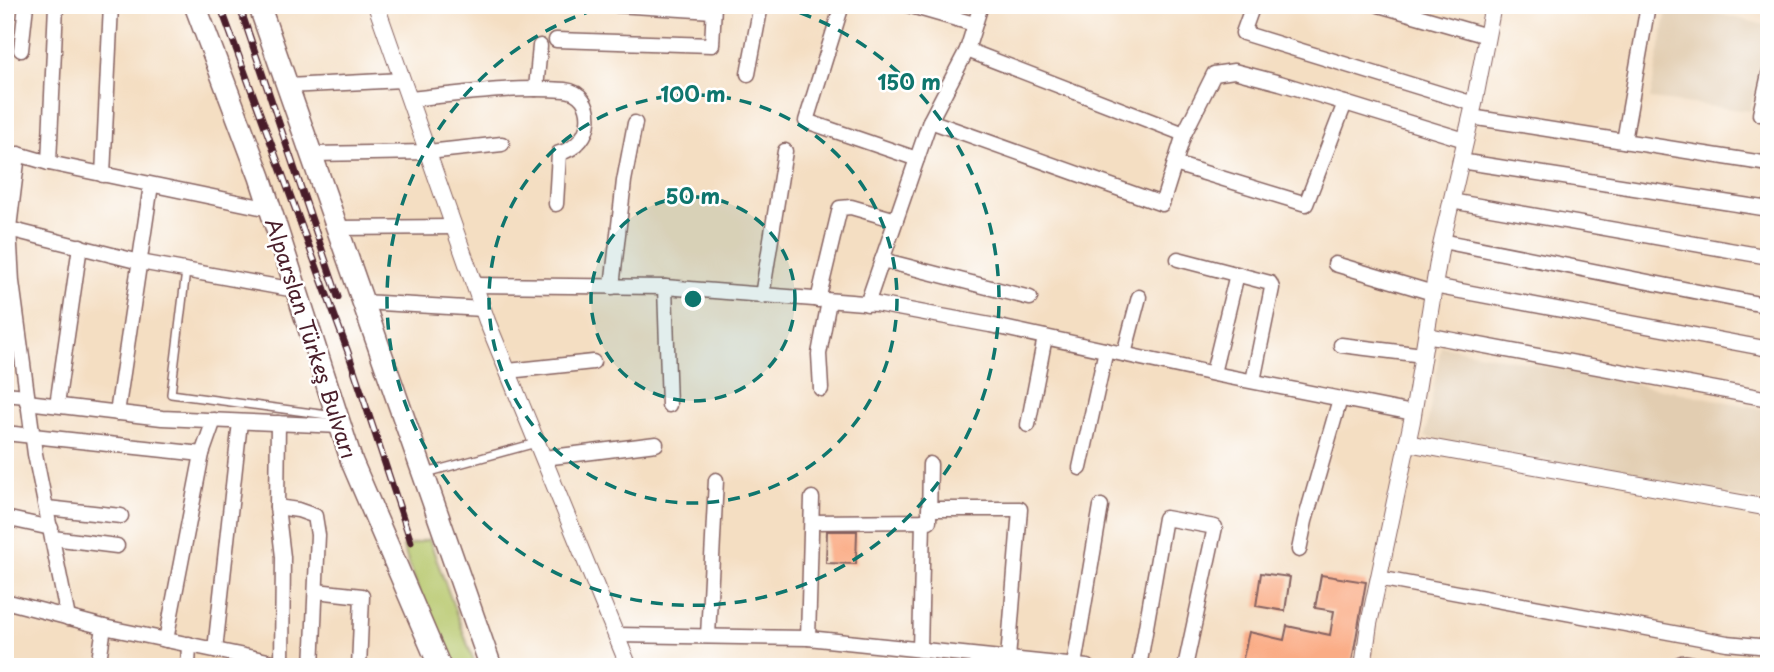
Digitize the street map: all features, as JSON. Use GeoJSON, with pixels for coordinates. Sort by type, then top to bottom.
{"type":"FeatureCollection","features":[{"type":"Feature","properties":{"kind":"main road","name":"Alparslan Türkeş Bulvarı"},"geometry":{"type":"LineString","coordinates":[[195,5],[270,209],[352,462],[440,667]]}},
{"type":"Feature","properties":{"kind":"main road"},"geometry":{"type":"LineString","coordinates":[[259,5],[491,667]]}},
{"type":"Feature","properties":{"kind":"street"},"geometry":{"type":"LineString","coordinates":[[21,50],[26,5]]}},
{"type":"Feature","properties":{"kind":"street"},"geometry":{"type":"LineString","coordinates":[[49,163],[56,5]]}},
{"type":"Feature","properties":{"kind":"street"},"geometry":{"type":"LineString","coordinates":[[103,175],[111,5]]}},
{"type":"Feature","properties":{"kind":"street"},"geometry":{"type":"LineString","coordinates":[[376,5],[483,309],[629,667]]}},
{"type":"Feature","properties":{"kind":"street"},"geometry":{"type":"LineString","coordinates":[[556,40],[712,44],[713,8],[617,5]]}},
{"type":"Feature","properties":{"kind":"street"},"geometry":{"type":"LineString","coordinates":[[748,74],[761,5]]}},
{"type":"Feature","properties":{"kind":"street"},"geometry":{"type":"LineString","coordinates":[[842,5],[806,121],[917,159]]}},
{"type":"Feature","properties":{"kind":"street"},"geometry":{"type":"LineString","coordinates":[[908,5],[974,24]]}},
{"type":"Feature","properties":{"kind":"street"},"geometry":{"type":"LineString","coordinates":[[867,304],[930,121],[967,50],[981,5]]}},
{"type":"Feature","properties":{"kind":"street"},"geometry":{"type":"LineString","coordinates":[[1379,5],[1487,36]]}},
{"type":"Feature","properties":{"kind":"street"},"geometry":{"type":"LineString","coordinates":[[1363,667],[1378,579],[1413,413],[1442,241],[1493,5]]}},
{"type":"Feature","properties":{"kind":"street"},"geometry":{"type":"LineString","coordinates":[[1624,141],[1648,5]]}},
{"type":"Feature","properties":{"kind":"street"},"geometry":{"type":"LineString","coordinates":[[1250,6],[1243,33],[1472,110],[1624,141],[1769,164]]}},
{"type":"Feature","properties":{"kind":"street"},"geometry":{"type":"LineString","coordinates":[[536,89],[540,46]]}},
{"type":"Feature","properties":{"kind":"street"},"geometry":{"type":"LineString","coordinates":[[967,50],[1184,134]]}},
{"type":"Feature","properties":{"kind":"street"},"geometry":{"type":"LineString","coordinates":[[930,121],[1162,204],[1184,134],[1214,74],[1222,71],[1257,77],[1465,140]]}},
{"type":"Feature","properties":{"kind":"street"},"geometry":{"type":"LineString","coordinates":[[1760,114],[1769,74]]}},
{"type":"Feature","properties":{"kind":"street"},"geometry":{"type":"LineString","coordinates":[[288,86],[402,80]]}},
{"type":"Feature","properties":{"kind":"street"},"geometry":{"type":"LineString","coordinates":[[409,99],[536,89],[571,92],[583,100],[587,107],[587,131],[584,139],[569,151],[559,153],[556,204]]}},
{"type":"Feature","properties":{"kind":"street"},"geometry":{"type":"LineString","coordinates":[[1175,164],[1306,204],[1345,103]]}},
{"type":"Feature","properties":{"kind":"street"},"geometry":{"type":"LineString","coordinates":[[612,287],[624,181],[635,123]]}},
{"type":"Feature","properties":{"kind":"street"},"geometry":{"type":"LineString","coordinates":[[313,154],[428,152],[502,144]]}},
{"type":"Feature","properties":{"kind":"street"},"geometry":{"type":"LineString","coordinates":[[68,618],[33,437],[12,282],[7,228],[12,152],[103,175],[270,209]]}},
{"type":"Feature","properties":{"kind":"street"},"geometry":{"type":"LineString","coordinates":[[762,296],[785,152]]}},
{"type":"Feature","properties":{"kind":"street"},"geometry":{"type":"LineString","coordinates":[[1460,161],[1769,209]]}},
{"type":"Feature","properties":{"kind":"street"},"geometry":{"type":"LineString","coordinates":[[117,413],[151,185]]}},
{"type":"Feature","properties":{"kind":"street"},"geometry":{"type":"LineString","coordinates":[[1451,201],[1769,257]]}},
{"type":"Feature","properties":{"kind":"street"},"geometry":{"type":"LineString","coordinates":[[821,389],[819,354],[824,300],[840,208],[850,207],[896,220]]}},
{"type":"Feature","properties":{"kind":"street"},"geometry":{"type":"LineString","coordinates":[[7,228],[140,262],[295,290]]}},
{"type":"Feature","properties":{"kind":"street"},"geometry":{"type":"LineString","coordinates":[[338,228],[454,228]]}},
{"type":"Feature","properties":{"kind":"street"},"geometry":{"type":"LineString","coordinates":[[1442,241],[1769,306]]}},
{"type":"Feature","properties":{"kind":"street"},"geometry":{"type":"LineString","coordinates":[[57,405],[80,246]]}},
{"type":"Feature","properties":{"kind":"street"},"geometry":{"type":"LineString","coordinates":[[1178,259],[1270,283],[1272,288],[1253,381]]}},
{"type":"Feature","properties":{"kind":"street"},"geometry":{"type":"LineString","coordinates":[[882,260],[1030,299]]}},
{"type":"Feature","properties":{"kind":"street"},"geometry":{"type":"LineString","coordinates":[[1335,264],[1433,290],[1769,349]]}},
{"type":"Feature","properties":{"kind":"street"},"geometry":{"type":"LineString","coordinates":[[1213,373],[1237,274]]}},
{"type":"Feature","properties":{"kind":"street"},"geometry":{"type":"LineString","coordinates":[[474,285],[664,287],[867,304],[1045,337],[1413,413]]}},
{"type":"Feature","properties":{"kind":"street"},"geometry":{"type":"LineString","coordinates":[[664,287],[669,405]]}},
{"type":"Feature","properties":{"kind":"street"},"geometry":{"type":"LineString","coordinates":[[1124,354],[1139,297]]}},
{"type":"Feature","properties":{"kind":"street"},"geometry":{"type":"LineString","coordinates":[[363,302],[483,309]]}},
{"type":"Feature","properties":{"kind":"street"},"geometry":{"type":"LineString","coordinates":[[1426,335],[1769,399]]}},
{"type":"Feature","properties":{"kind":"street"},"geometry":{"type":"LineString","coordinates":[[1028,425],[1045,337]]}},
{"type":"Feature","properties":{"kind":"street"},"geometry":{"type":"LineString","coordinates":[[1342,345],[1423,355]]}},
{"type":"Feature","properties":{"kind":"street"},"geometry":{"type":"LineString","coordinates":[[1080,468],[1106,350]]}},
{"type":"Feature","properties":{"kind":"street"},"geometry":{"type":"LineString","coordinates":[[508,371],[593,362]]}},
{"type":"Feature","properties":{"kind":"street"},"geometry":{"type":"LineString","coordinates":[[5,394],[57,405],[117,413],[278,424],[339,421]]}},
{"type":"Feature","properties":{"kind":"street"},"geometry":{"type":"LineString","coordinates":[[1299,551],[1340,399]]}},
{"type":"Feature","properties":{"kind":"street"},"geometry":{"type":"LineString","coordinates":[[166,639],[202,454],[214,420]]}},
{"type":"Feature","properties":{"kind":"street"},"geometry":{"type":"LineString","coordinates":[[215,650],[240,422]]}},
{"type":"Feature","properties":{"kind":"street"},"geometry":{"type":"LineString","coordinates":[[5,601],[104,627],[284,666],[283,557],[277,507],[278,424]]}},
{"type":"Feature","properties":{"kind":"street"},"geometry":{"type":"LineString","coordinates":[[5,433],[202,454]]}},
{"type":"Feature","properties":{"kind":"street"},"geometry":{"type":"LineString","coordinates":[[1407,443],[1769,508]]}},
{"type":"Feature","properties":{"kind":"street"},"geometry":{"type":"LineString","coordinates":[[544,458],[656,444]]}},
{"type":"Feature","properties":{"kind":"street"},"geometry":{"type":"LineString","coordinates":[[920,650],[930,464]]}},
{"type":"Feature","properties":{"kind":"street"},"geometry":{"type":"LineString","coordinates":[[708,636],[716,480]]}},
{"type":"Feature","properties":{"kind":"street"},"geometry":{"type":"LineString","coordinates":[[808,638],[812,498]]}},
{"type":"Feature","properties":{"kind":"street"},"geometry":{"type":"LineString","coordinates":[[617,635],[808,638],[920,650],[960,660],[1007,659],[1080,666],[1101,506]]}},
{"type":"Feature","properties":{"kind":"street"},"geometry":{"type":"LineString","coordinates":[[277,507],[316,516],[318,535],[312,667]]}},
{"type":"Feature","properties":{"kind":"street"},"geometry":{"type":"LineString","coordinates":[[47,508],[121,516]]}},
{"type":"Feature","properties":{"kind":"street"},"geometry":{"type":"LineString","coordinates":[[812,522],[1020,509],[1007,659]]}},
{"type":"Feature","properties":{"kind":"street"},"geometry":{"type":"LineString","coordinates":[[5,517],[52,533],[117,545]]}},
{"type":"Feature","properties":{"kind":"street"},"geometry":{"type":"LineString","coordinates":[[1139,667],[1165,518],[1215,527],[1185,667]]}},
{"type":"Feature","properties":{"kind":"street"},"geometry":{"type":"LineString","coordinates":[[1378,579],[1727,643],[1769,647]]}},
{"type":"Feature","properties":{"kind":"street"},"geometry":{"type":"LineString","coordinates":[[316,591],[362,596],[359,667]]}},
{"type":"Feature","properties":{"kind":"street"},"geometry":{"type":"LineString","coordinates":[[98,667],[104,627]]}},
{"type":"Feature","properties":{"kind":"street"},"geometry":{"type":"LineString","coordinates":[[188,667],[189,644]]}},
{"type":"Feature","properties":{"kind":"lane"},"geometry":{"type":"LineString","coordinates":[[186,270],[171,394],[339,421]]}},
{"type":"Feature","properties":{"kind":"lane"},"geometry":{"type":"LineString","coordinates":[[425,473],[537,443]]}},
{"type":"Feature","properties":{"kind":"lane"},"geometry":{"type":"LineString","coordinates":[[1672,667],[1675,661],[1681,659],[1697,662],[1704,667]]}},
{"type":"Feature","properties":{"kind":"shaded area"},"geometry":{"type":"Polygon","coordinates":[[[1668,5],[1683,5],[1769,26],[1769,36],[1750,111],[1650,99],[1668,5]]]}},
{"type":"Feature","properties":{"kind":"shaded area"},"geometry":{"type":"Polygon","coordinates":[[[1441,346],[1769,410],[1769,503],[1425,437],[1441,346]]]}},
{"type":"Feature","properties":{"kind":"green space"},"geometry":{"type":"Polygon","coordinates":[[[429,539],[476,667],[446,667],[403,547],[429,539]]]}},
{"type":"Feature","properties":{"kind":"building"},"geometry":{"type":"Polygon","coordinates":[[[827,531],[857,531],[856,564],[826,563],[827,531]]]}},
{"type":"Feature","properties":{"kind":"building"},"geometry":{"type":"Polygon","coordinates":[[[1261,573],[1290,577],[1285,611],[1256,606],[1261,573]]]}},
{"type":"Feature","properties":{"kind":"building"},"geometry":{"type":"Polygon","coordinates":[[[1321,575],[1366,582],[1351,667],[1241,667],[1249,632],[1284,640],[1287,626],[1330,635],[1334,611],[1315,608],[1321,575]]]}},
{"type":"Feature","properties":{"kind":"railway"},"geometry":{"type":"LineString","coordinates":[[220,5],[348,352],[411,542]]}},
{"type":"Feature","properties":{"kind":"railway"},"geometry":{"type":"LineString","coordinates":[[239,5],[338,297]]}}]}
